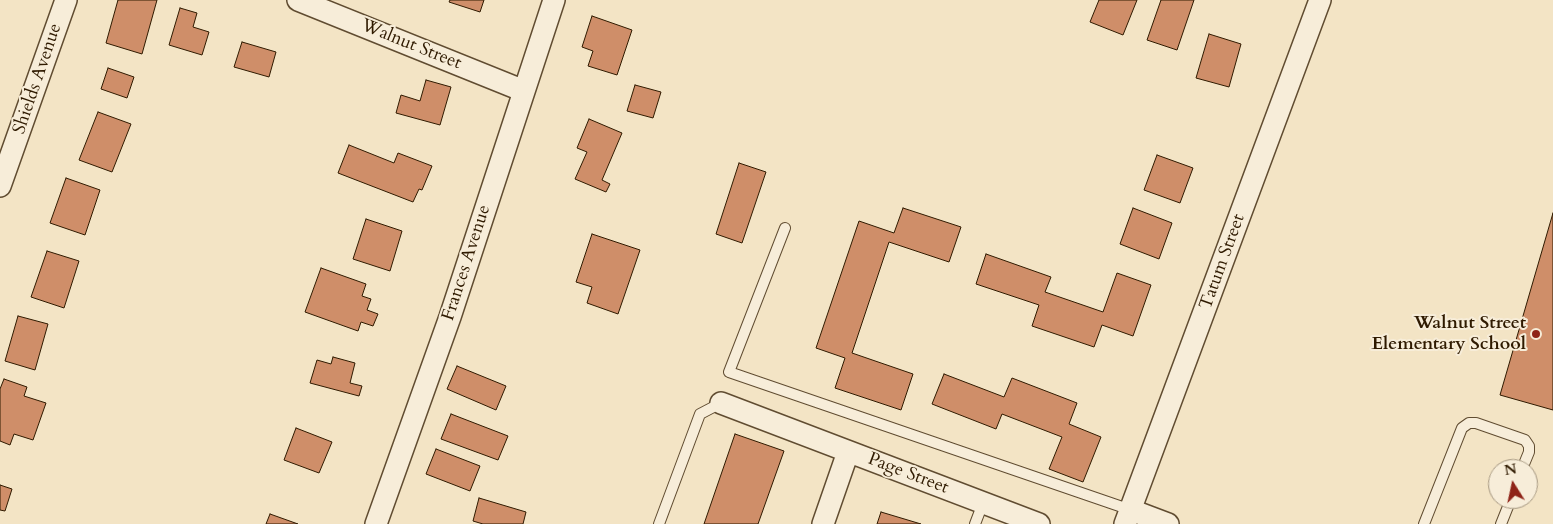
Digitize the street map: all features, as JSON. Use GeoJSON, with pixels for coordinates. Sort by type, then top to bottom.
{"type":"FeatureCollection","features":[{"type":"Feature","properties":{"kind":"street","name":"Shields Avenue"},"geometry":{"type":"LineString","coordinates":[[0,186],[66,0]]}},
{"type":"Feature","properties":{"kind":"street","name":"Walnut Street"},"geometry":{"type":"LineString","coordinates":[[298,0],[524,91]]}},
{"type":"Feature","properties":{"kind":"street","name":"Frances Avenue"},"geometry":{"type":"LineString","coordinates":[[376,524],[450,317],[554,0]]}},
{"type":"Feature","properties":{"kind":"street","name":"Tatum Street"},"geometry":{"type":"LineString","coordinates":[[1128,517],[1316,1]]}},
{"type":"Feature","properties":{"kind":"street"},"geometry":{"type":"LineString","coordinates":[[721,403],[848,452]]}},
{"type":"Feature","properties":{"kind":"street","name":"Page Street"},"geometry":{"type":"LineString","coordinates":[[823,524],[848,452],[1039,524]]}},
{"type":"Feature","properties":{"kind":"street"},"geometry":{"type":"LineString","coordinates":[[1128,517],[1168,524]]}},
{"type":"Feature","properties":{"kind":"lane"},"geometry":{"type":"LineString","coordinates":[[785,228],[729,372],[1046,483],[1128,517]]}},
{"type":"Feature","properties":{"kind":"lane"},"geometry":{"type":"LineString","coordinates":[[659,524],[700,414],[721,403]]}},
{"type":"Feature","properties":{"kind":"lane"},"geometry":{"type":"LineString","coordinates":[[1424,524],[1462,428],[1469,423],[1476,423],[1525,440],[1529,446],[1526,459]]}},
{"type":"Feature","properties":{"kind":"lane"},"geometry":{"type":"LineString","coordinates":[[975,524],[983,503]]}},
{"type":"Feature","properties":{"kind":"lane"},"geometry":{"type":"LineString","coordinates":[[1501,524],[1507,509]]}},
{"type":"Feature","properties":{"kind":"building"},"geometry":{"type":"Polygon","coordinates":[[[118,0],[157,0],[142,54],[106,43],[118,0]]]}},
{"type":"Feature","properties":{"kind":"building"},"geometry":{"type":"Polygon","coordinates":[[[450,0],[484,0],[480,12],[449,2],[450,0]]]}},
{"type":"Feature","properties":{"kind":"building"},"geometry":{"type":"Polygon","coordinates":[[[1099,0],[1137,0],[1123,35],[1090,22],[1099,0]]]}},
{"type":"Feature","properties":{"kind":"building"},"geometry":{"type":"Polygon","coordinates":[[[1161,0],[1194,0],[1177,50],[1147,40],[1161,0]]]}},
{"type":"Feature","properties":{"kind":"building"},"geometry":{"type":"Polygon","coordinates":[[[180,8],[197,13],[193,27],[209,32],[202,55],[169,45],[180,8]]]}},
{"type":"Feature","properties":{"kind":"building"},"geometry":{"type":"Polygon","coordinates":[[[592,16],[632,30],[617,75],[588,66],[593,51],[582,47],[592,16]]]}},
{"type":"Feature","properties":{"kind":"building"},"geometry":{"type":"Polygon","coordinates":[[[1209,34],[1241,44],[1229,87],[1196,78],[1209,34]]]}},
{"type":"Feature","properties":{"kind":"building"},"geometry":{"type":"Polygon","coordinates":[[[242,42],[276,52],[269,77],[234,67],[242,42]]]}},
{"type":"Feature","properties":{"kind":"building"},"geometry":{"type":"Polygon","coordinates":[[[108,68],[134,77],[127,98],[101,89],[108,68]]]}},
{"type":"Feature","properties":{"kind":"building"},"geometry":{"type":"Polygon","coordinates":[[[426,80],[451,87],[440,125],[396,113],[401,95],[420,101],[426,80]]]}},
{"type":"Feature","properties":{"kind":"building"},"geometry":{"type":"Polygon","coordinates":[[[635,85],[661,92],[653,118],[627,111],[635,85]]]}},
{"type":"Feature","properties":{"kind":"building"},"geometry":{"type":"Polygon","coordinates":[[[98,112],[131,124],[112,172],[79,160],[98,112]]]}},
{"type":"Feature","properties":{"kind":"building"},"geometry":{"type":"Polygon","coordinates":[[[589,119],[622,133],[602,180],[610,184],[606,192],[575,179],[587,152],[577,148],[589,119]]]}},
{"type":"Feature","properties":{"kind":"building"},"geometry":{"type":"Polygon","coordinates":[[[349,145],[394,163],[398,153],[432,166],[422,190],[419,189],[413,202],[338,173],[349,145]]]}},
{"type":"Feature","properties":{"kind":"building"},"geometry":{"type":"Polygon","coordinates":[[[1157,155],[1193,168],[1180,203],[1144,190],[1157,155]]]}},
{"type":"Feature","properties":{"kind":"building"},"geometry":{"type":"Polygon","coordinates":[[[739,163],[766,172],[742,243],[716,234],[739,163]]]}},
{"type":"Feature","properties":{"kind":"building"},"geometry":{"type":"Polygon","coordinates":[[[66,178],[100,190],[85,235],[50,223],[66,178]]]}},
{"type":"Feature","properties":{"kind":"building"},"geometry":{"type":"Polygon","coordinates":[[[903,208],[961,227],[949,262],[889,242],[852,353],[913,374],[901,410],[835,388],[845,358],[816,348],[859,221],[894,233],[903,208]]]}},
{"type":"Feature","properties":{"kind":"building"},"geometry":{"type":"Polygon","coordinates":[[[1133,208],[1172,223],[1159,259],[1120,244],[1133,208]]]}},
{"type":"Feature","properties":{"kind":"building","name":"Walnut Street Elementary School"},"geometry":{"type":"Polygon","coordinates":[[[1553,213],[1553,410],[1500,395],[1553,213]]]}},
{"type":"Feature","properties":{"kind":"building"},"geometry":{"type":"Polygon","coordinates":[[[366,219],[402,231],[390,271],[353,259],[366,219]]]}},
{"type":"Feature","properties":{"kind":"building"},"geometry":{"type":"Polygon","coordinates":[[[592,234],[640,250],[618,314],[587,303],[592,287],[576,282],[592,234]]]}},
{"type":"Feature","properties":{"kind":"building"},"geometry":{"type":"Polygon","coordinates":[[[47,251],[79,261],[64,308],[31,297],[47,251]]]}},
{"type":"Feature","properties":{"kind":"building"},"geometry":{"type":"Polygon","coordinates":[[[986,254],[1051,277],[1045,292],[1103,312],[1117,273],[1151,285],[1133,336],[1102,325],[1094,347],[1032,326],[1039,305],[976,284],[986,254]]]}},
{"type":"Feature","properties":{"kind":"building"},"geometry":{"type":"Polygon","coordinates":[[[321,268],[366,284],[362,296],[371,299],[367,310],[378,314],[373,326],[361,322],[358,331],[305,312],[321,268]]]}},
{"type":"Feature","properties":{"kind":"building"},"geometry":{"type":"Polygon","coordinates":[[[18,316],[48,324],[35,370],[5,361],[18,316]]]}},
{"type":"Feature","properties":{"kind":"building"},"geometry":{"type":"Polygon","coordinates":[[[333,357],[355,363],[350,383],[362,386],[359,396],[310,383],[317,360],[331,364],[333,357]]]}},
{"type":"Feature","properties":{"kind":"building"},"geometry":{"type":"Polygon","coordinates":[[[457,366],[506,386],[496,410],[447,389],[457,366]]]}},
{"type":"Feature","properties":{"kind":"building"},"geometry":{"type":"Polygon","coordinates":[[[944,374],[1004,397],[1012,378],[1077,403],[1069,424],[1101,437],[1083,482],[1049,469],[1062,437],[1002,414],[996,429],[932,404],[944,374]]]}},
{"type":"Feature","properties":{"kind":"building"},"geometry":{"type":"Polygon","coordinates":[[[4,379],[27,387],[24,396],[46,403],[33,440],[14,434],[10,445],[0,441],[0,389],[4,379]]]}},
{"type":"Feature","properties":{"kind":"building"},"geometry":{"type":"Polygon","coordinates":[[[451,414],[508,436],[498,460],[441,439],[451,414]]]}},
{"type":"Feature","properties":{"kind":"building"},"geometry":{"type":"Polygon","coordinates":[[[296,428],[332,442],[319,473],[284,460],[296,428]]]}},
{"type":"Feature","properties":{"kind":"building"},"geometry":{"type":"Polygon","coordinates":[[[735,434],[784,451],[758,524],[704,524],[735,434]]]}},
{"type":"Feature","properties":{"kind":"building"},"geometry":{"type":"Polygon","coordinates":[[[436,449],[480,466],[470,491],[426,474],[436,449]]]}},
{"type":"Feature","properties":{"kind":"building"},"geometry":{"type":"Polygon","coordinates":[[[0,485],[12,489],[5,511],[0,510],[0,485]]]}},
{"type":"Feature","properties":{"kind":"building"},"geometry":{"type":"Polygon","coordinates":[[[479,498],[526,512],[523,524],[483,524],[473,521],[479,498]]]}},
{"type":"Feature","properties":{"kind":"building"},"geometry":{"type":"Polygon","coordinates":[[[881,512],[921,524],[877,524],[881,512]]]}},
{"type":"Feature","properties":{"kind":"building"},"geometry":{"type":"Polygon","coordinates":[[[270,514],[298,524],[266,524],[270,514]]]}},
{"type":"Feature","properties":{"kind":"place","name":"Walnut Street Elementary School"},"geometry":{"type":"Point","coordinates":[1536,334]}}]}
